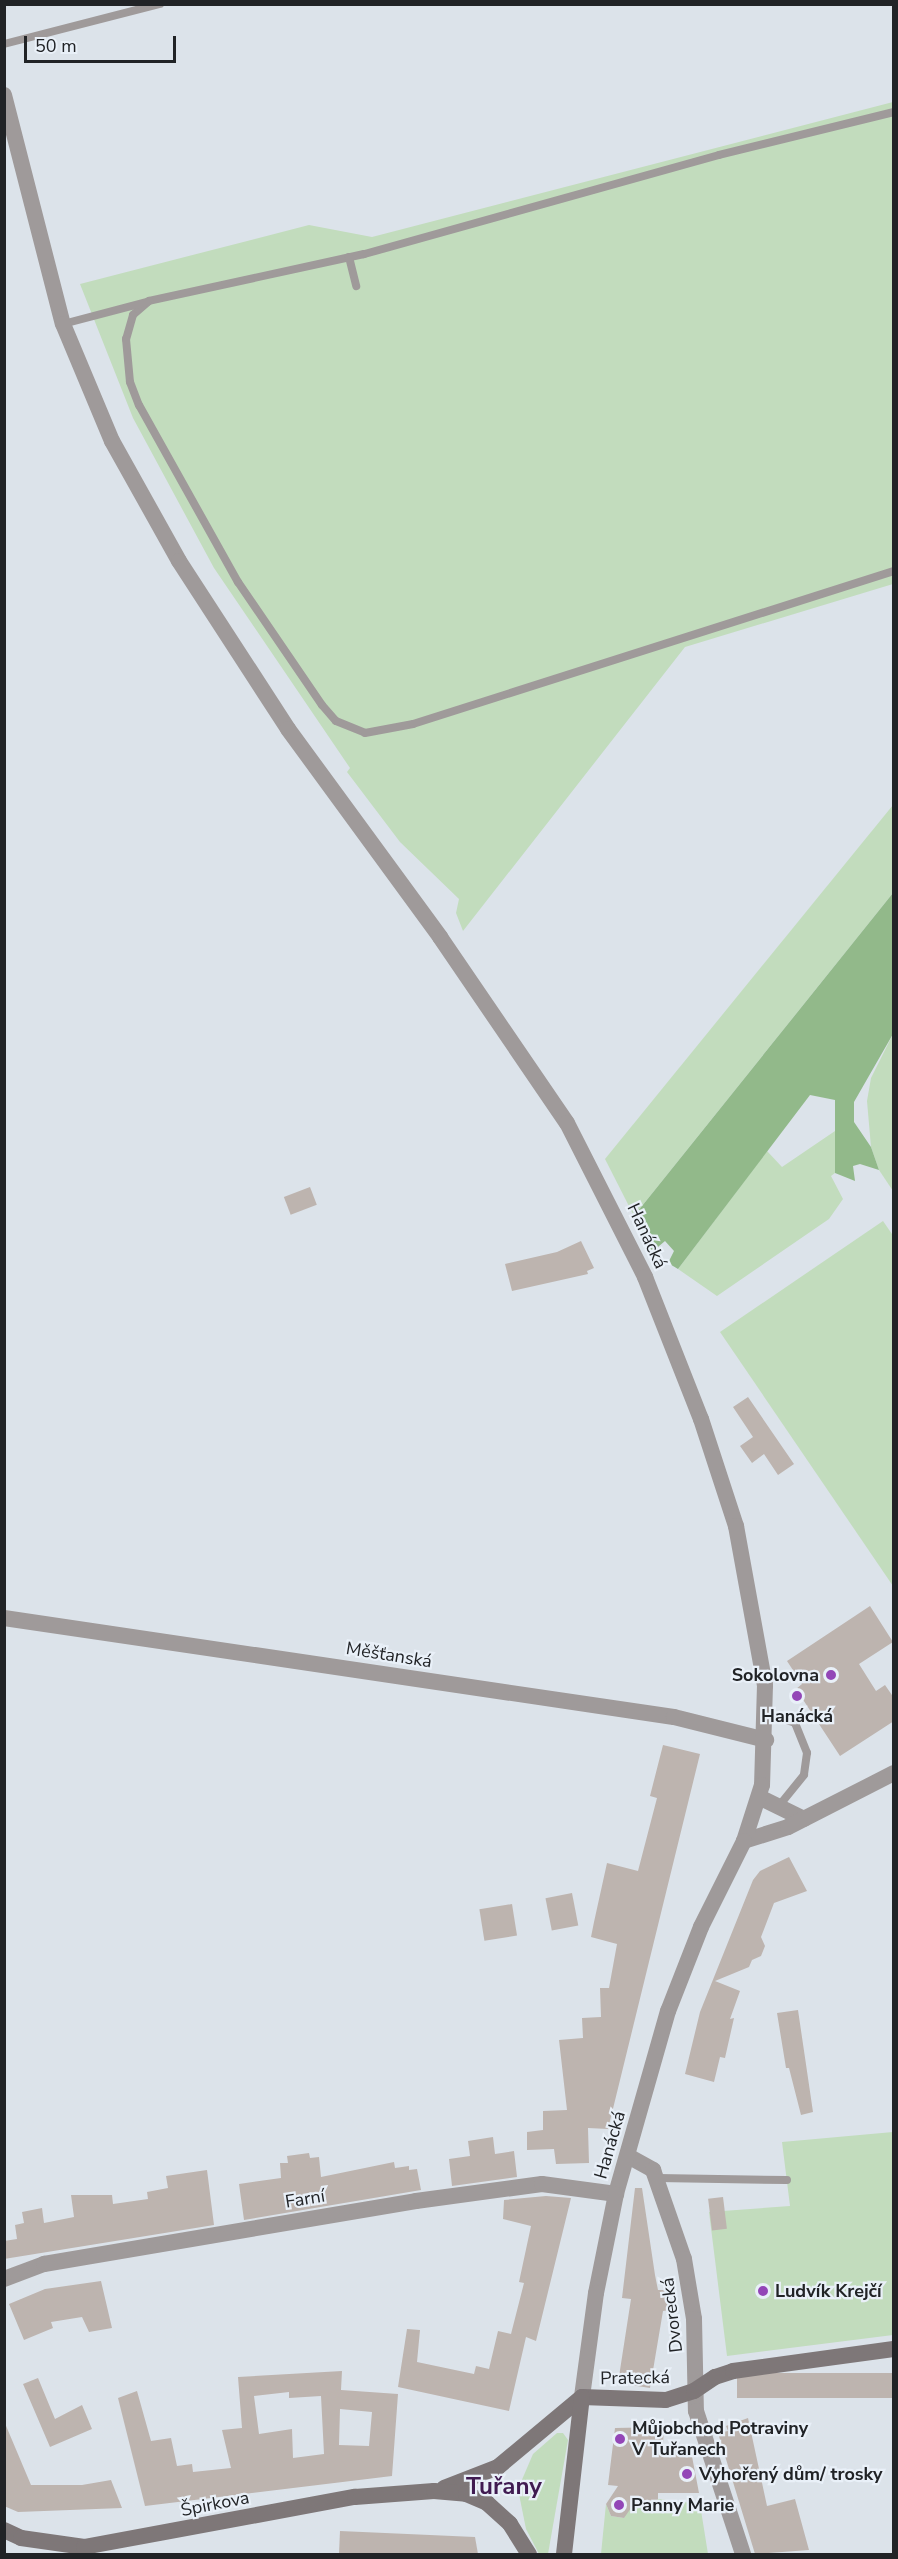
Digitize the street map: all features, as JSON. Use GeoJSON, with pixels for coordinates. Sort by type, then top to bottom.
{"type":"FeatureCollection","features":[{"type":"Feature","properties":{"kind":"main road","name":"Pratecká"},"geometry":{"type":"LineString","coordinates":[[434,2491],[498,2467],[582,2397],[666,2400],[694,2391],[715,2377],[733,2371],[894,2349]]}},
{"type":"Feature","properties":{"kind":"main road","name":"Hanácká"},"geometry":{"type":"LineString","coordinates":[[564,2554],[582,2397]]}},
{"type":"Feature","properties":{"kind":"main road","name":"Špirkova"},"geometry":{"type":"LineString","coordinates":[[4,2530],[21,2538],[86,2551],[374,2494],[434,2491]]}},
{"type":"Feature","properties":{"kind":"main road"},"geometry":{"type":"LineString","coordinates":[[434,2491],[466,2494],[487,2503],[510,2524],[529,2554]]}},
{"type":"Feature","properties":{"kind":"street","name":"Hanácká"},"geometry":{"type":"LineString","coordinates":[[4,95],[63,324],[94,404],[179,561],[288,729],[526,1060],[600,1182],[645,1277],[701,1419],[736,1526],[749,1583],[766,1713],[766,1740],[759,1797],[744,1841],[677,1984],[616,2194],[596,2293],[582,2397]]}},
{"type":"Feature","properties":{"kind":"street","name":"Měšťanská"},"geometry":{"type":"LineString","coordinates":[[4,1618],[674,1717],[766,1740]]}},
{"type":"Feature","properties":{"kind":"street"},"geometry":{"type":"LineString","coordinates":[[744,1841],[804,1819],[894,1773]]}},
{"type":"Feature","properties":{"kind":"street"},"geometry":{"type":"LineString","coordinates":[[759,1797],[780,1805],[804,1819]]}},
{"type":"Feature","properties":{"kind":"street"},"geometry":{"type":"LineString","coordinates":[[628,2156],[646,2163],[658,2178]]}},
{"type":"Feature","properties":{"kind":"street","name":"Dvorecká"},"geometry":{"type":"LineString","coordinates":[[658,2178],[689,2286],[697,2355],[694,2391],[696,2411],[743,2554]]}},
{"type":"Feature","properties":{"kind":"street","name":"Farní"},"geometry":{"type":"LineString","coordinates":[[4,2279],[54,2262],[416,2201],[542,2184],[616,2194]]}},
{"type":"Feature","properties":{"kind":"lane"},"geometry":{"type":"LineString","coordinates":[[4,44],[160,4]]}},
{"type":"Feature","properties":{"kind":"lane"},"geometry":{"type":"LineString","coordinates":[[63,324],[149,301],[349,257],[719,155],[894,112]]}},
{"type":"Feature","properties":{"kind":"lane"},"geometry":{"type":"LineString","coordinates":[[349,257],[356,286]]}},
{"type":"Feature","properties":{"kind":"lane"},"geometry":{"type":"LineString","coordinates":[[149,301],[133,315],[126,339],[130,382],[139,405],[238,582],[322,705],[336,721],[350,728],[375,732],[413,724],[488,697],[894,571]]}},
{"type":"Feature","properties":{"kind":"lane"},"geometry":{"type":"LineString","coordinates":[[766,1713],[795,1723],[807,1754],[804,1775],[780,1805]]}},
{"type":"Feature","properties":{"kind":"lane"},"geometry":{"type":"LineString","coordinates":[[658,2178],[787,2180]]}},
{"type":"Feature","properties":{"kind":"green space"},"geometry":{"type":"Polygon","coordinates":[[[893,102],[893,584],[685,647],[463,931],[456,913],[459,899],[400,842],[347,772],[350,768],[214,568],[133,418],[80,284],[309,225],[372,237],[893,102]]]}},
{"type":"Feature","properties":{"kind":"green space"},"geometry":{"type":"Polygon","coordinates":[[[893,805],[893,893],[634,1216],[605,1159],[893,805]]]}},
{"type":"Feature","properties":{"kind":"green space"},"geometry":{"type":"Polygon","coordinates":[[[893,893],[893,1034],[854,1102],[854,1122],[871,1147],[879,1170],[860,1164],[853,1166],[855,1181],[835,1173],[835,1100],[810,1095],[678,1269],[668,1263],[674,1251],[665,1241],[652,1252],[634,1216],[893,893]]]}},
{"type":"Feature","properties":{"kind":"green space"},"geometry":{"type":"Polygon","coordinates":[[[893,1034],[893,1191],[879,1170],[871,1147],[867,1101],[871,1078],[893,1034]]]}},
{"type":"Feature","properties":{"kind":"green space"},"geometry":{"type":"Polygon","coordinates":[[[835,1131],[835,1173],[831,1176],[843,1199],[829,1219],[717,1296],[678,1269],[767,1151],[782,1167],[835,1131]]]}},
{"type":"Feature","properties":{"kind":"green space"},"geometry":{"type":"Polygon","coordinates":[[[883,1221],[894,1237],[893,1586],[720,1332],[883,1221]]]}},
{"type":"Feature","properties":{"kind":"green space"},"geometry":{"type":"Polygon","coordinates":[[[893,2132],[893,2335],[727,2356],[709,2212],[790,2206],[782,2142],[893,2132]]]}},
{"type":"Feature","properties":{"kind":"green space"},"geometry":{"type":"Polygon","coordinates":[[[557,2433],[563,2433],[568,2440],[548,2554],[539,2554],[526,2529],[518,2489],[533,2454],[557,2433]]]}},
{"type":"Feature","properties":{"kind":"green space"},"geometry":{"type":"Polygon","coordinates":[[[627,2495],[650,2498],[649,2503],[657,2504],[658,2499],[700,2504],[708,2554],[601,2554],[606,2504],[611,2516],[624,2518],[627,2495]]]}},
{"type":"Feature","properties":{"kind":"building"},"geometry":{"type":"Polygon","coordinates":[[[310,1187],[317,1205],[291,1215],[284,1197],[310,1187]]]}},
{"type":"Feature","properties":{"kind":"building"},"geometry":{"type":"Polygon","coordinates":[[[581,1241],[594,1268],[587,1271],[588,1274],[512,1291],[505,1264],[557,1252],[581,1241]]]}},
{"type":"Feature","properties":{"kind":"building"},"geometry":{"type":"Polygon","coordinates":[[[748,1397],[794,1464],[778,1475],[764,1454],[752,1463],[740,1446],[753,1437],[733,1407],[748,1397]]]}},
{"type":"Feature","properties":{"kind":"building","name":"Sokolovna"},"geometry":{"type":"Polygon","coordinates":[[[870,1606],[893,1642],[859,1664],[876,1691],[885,1685],[894,1698],[894,1721],[840,1756],[796,1689],[802,1684],[787,1661],[870,1606]]]}},
{"type":"Feature","properties":{"kind":"building"},"geometry":{"type":"Polygon","coordinates":[[[663,1745],[700,1754],[608,2129],[588,2128],[589,2163],[556,2164],[554,2149],[527,2150],[527,2132],[543,2130],[543,2111],[567,2110],[559,2040],[583,2038],[582,2018],[601,2017],[600,1988],[609,1988],[617,1944],[591,1937],[607,1863],[638,1871],[657,1798],[650,1796],[663,1745]]]}},
{"type":"Feature","properties":{"kind":"building"},"geometry":{"type":"Polygon","coordinates":[[[789,1857],[807,1891],[774,1903],[761,1937],[765,1946],[761,1956],[752,1960],[749,1967],[715,1981],[740,1991],[730,2019],[734,2018],[725,2058],[720,2057],[714,2082],[685,2074],[700,2012],[753,1880],[760,1871],[789,1857]]]}},
{"type":"Feature","properties":{"kind":"building"},"geometry":{"type":"Polygon","coordinates":[[[572,1893],[578,1925],[552,1931],[545,1898],[572,1893]]]}},
{"type":"Feature","properties":{"kind":"building"},"geometry":{"type":"Polygon","coordinates":[[[512,1904],[517,1936],[484,1941],[479,1909],[512,1904]]]}},
{"type":"Feature","properties":{"kind":"building"},"geometry":{"type":"Polygon","coordinates":[[[798,2010],[813,2112],[801,2115],[789,2068],[786,2068],[777,2013],[798,2010]]]}},
{"type":"Feature","properties":{"kind":"building"},"geometry":{"type":"Polygon","coordinates":[[[493,2137],[495,2154],[514,2151],[517,2177],[452,2186],[449,2159],[470,2156],[468,2141],[493,2137]]]}},
{"type":"Feature","properties":{"kind":"building"},"geometry":{"type":"Polygon","coordinates":[[[309,2153],[310,2158],[319,2157],[321,2177],[394,2162],[395,2168],[409,2166],[409,2170],[417,2169],[421,2190],[244,2220],[239,2184],[281,2178],[280,2163],[288,2163],[287,2156],[309,2153]]]}},
{"type":"Feature","properties":{"kind":"building"},"geometry":{"type":"Polygon","coordinates":[[[207,2170],[214,2225],[4,2259],[4,2241],[17,2239],[15,2225],[24,2223],[22,2212],[42,2208],[44,2223],[74,2217],[71,2195],[112,2195],[113,2204],[148,2199],[147,2192],[168,2188],[166,2176],[207,2170]]]}},
{"type":"Feature","properties":{"kind":"building"},"geometry":{"type":"Polygon","coordinates":[[[635,2188],[642,2188],[658,2290],[666,2290],[669,2310],[663,2311],[650,2388],[618,2383],[631,2299],[622,2298],[635,2188]]]}},
{"type":"Feature","properties":{"kind":"building"},"geometry":{"type":"Polygon","coordinates":[[[546,2196],[571,2198],[536,2341],[526,2337],[509,2411],[398,2387],[407,2329],[420,2330],[417,2362],[474,2374],[476,2366],[489,2369],[498,2331],[511,2334],[524,2283],[519,2282],[531,2226],[503,2219],[504,2200],[546,2196]]]}},
{"type":"Feature","properties":{"kind":"building"},"geometry":{"type":"Polygon","coordinates":[[[723,2197],[727,2229],[712,2231],[708,2199],[723,2197]]]}},
{"type":"Feature","properties":{"kind":"building"},"geometry":{"type":"Polygon","coordinates":[[[101,2281],[112,2328],[89,2332],[82,2317],[51,2322],[53,2328],[24,2340],[9,2304],[45,2289],[101,2281]]]}},
{"type":"Feature","properties":{"kind":"building"},"geometry":{"type":"Polygon","coordinates":[[[342,2371],[341,2390],[398,2394],[392,2476],[145,2506],[118,2398],[137,2391],[151,2441],[171,2438],[177,2466],[192,2464],[193,2472],[231,2468],[222,2430],[242,2428],[238,2377],[342,2371]],[[289,2392],[254,2396],[259,2434],[292,2429],[293,2458],[324,2454],[321,2396],[289,2398],[289,2392]],[[340,2409],[339,2445],[369,2446],[372,2412],[340,2409]]]}},
{"type":"Feature","properties":{"kind":"building"},"geometry":{"type":"Polygon","coordinates":[[[737,2373],[894,2373],[894,2398],[737,2398],[737,2373]]]}},
{"type":"Feature","properties":{"kind":"building"},"geometry":{"type":"Polygon","coordinates":[[[38,2378],[55,2419],[82,2405],[92,2429],[50,2447],[23,2384],[38,2378]]]}},
{"type":"Feature","properties":{"kind":"building"},"geometry":{"type":"Polygon","coordinates":[[[748,2418],[767,2506],[795,2499],[809,2550],[755,2554],[718,2433],[728,2431],[726,2426],[748,2418]]]}},
{"type":"Feature","properties":{"kind":"building"},"geometry":{"type":"Polygon","coordinates":[[[4,2421],[31,2485],[82,2485],[111,2480],[122,2508],[18,2512],[4,2506],[4,2421]]]}},
{"type":"Feature","properties":{"kind":"building"},"geometry":{"type":"Polygon","coordinates":[[[664,2427],[663,2444],[690,2446],[699,2493],[658,2493],[658,2504],[636,2501],[624,2518],[611,2516],[606,2504],[618,2486],[608,2485],[615,2428],[664,2427]]]}},
{"type":"Feature","properties":{"kind":"building"},"geometry":{"type":"Polygon","coordinates":[[[340,2531],[475,2537],[478,2554],[339,2554],[340,2531]]]}},
{"type":"Feature","properties":{"kind":"place","name":"Sokolovna"},"geometry":{"type":"Point","coordinates":[831,1675]}},
{"type":"Feature","properties":{"kind":"place","name":"Hanácká"},"geometry":{"type":"Point","coordinates":[797,1696]}},
{"type":"Feature","properties":{"kind":"place","name":"Ludvík Krejčí"},"geometry":{"type":"Point","coordinates":[763,2291]}},
{"type":"Feature","properties":{"kind":"place","name":"Můjobchod Potraviny V Tuřanech"},"geometry":{"type":"Point","coordinates":[620,2439]}},
{"type":"Feature","properties":{"kind":"place","name":"Vyhořený dům/ trosky"},"geometry":{"type":"Point","coordinates":[687,2474]}},
{"type":"Feature","properties":{"kind":"place","name":"Panny Marie"},"geometry":{"type":"Point","coordinates":[619,2505]}},
{"type":"Feature","properties":{"kind":"district","name":"Tuřany"},"geometry":{"type":"Point","coordinates":[504,2487]}}]}
